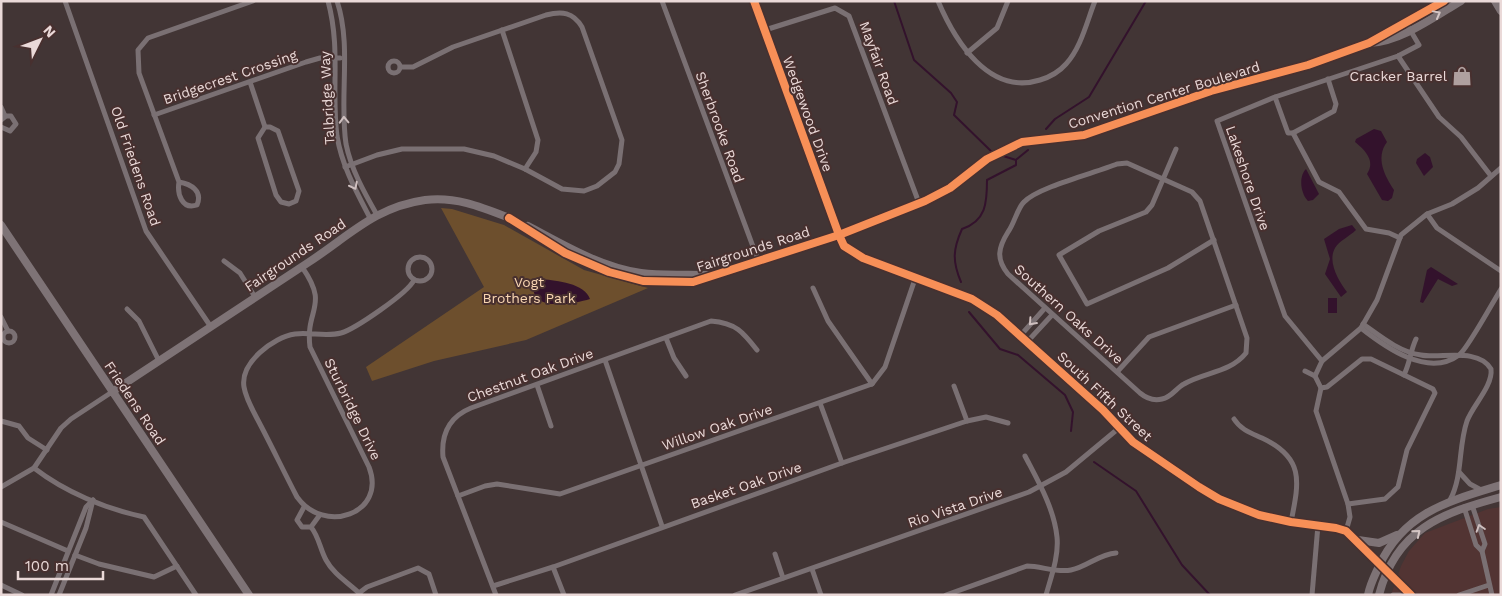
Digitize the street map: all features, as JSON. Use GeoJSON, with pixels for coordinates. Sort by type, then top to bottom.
{"type":"FeatureCollection","features":[{"type":"Feature","properties":{"kind":"street","name":"Old Friedens Road"},"geometry":{"type":"LineString","coordinates":[[65,1],[146,231],[210,327]]}},
{"type":"Feature","properties":{"kind":"street"},"geometry":{"type":"LineString","coordinates":[[179,182],[192,184],[196,188],[198,196],[197,205],[189,206],[185,204],[179,193],[179,182],[138,73],[138,50],[144,42],[153,36],[253,1]]}},
{"type":"Feature","properties":{"kind":"street","name":"Talbridge Way"},"geometry":{"type":"LineString","coordinates":[[328,1],[335,27],[337,134],[345,167],[373,216]]}},
{"type":"Feature","properties":{"kind":"street","name":"Talbridge Way"},"geometry":{"type":"LineString","coordinates":[[337,1],[342,25],[344,126],[352,164],[373,216]]}},
{"type":"Feature","properties":{"kind":"street","name":"Sherbrooke Road"},"geometry":{"type":"LineString","coordinates":[[662,1],[758,260]]}},
{"type":"Feature","properties":{"kind":"street","name":"Wedgewood Drive"},"geometry":{"type":"LineString","coordinates":[[754,1],[839,235]]}},
{"type":"Feature","properties":{"kind":"street"},"geometry":{"type":"LineString","coordinates":[[938,1],[950,29],[967,53],[988,72],[1009,81],[1027,84],[1051,76],[1066,64],[1075,50],[1095,1]]}},
{"type":"Feature","properties":{"kind":"street"},"geometry":{"type":"LineString","coordinates":[[967,53],[997,28],[1008,1]]}},
{"type":"Feature","properties":{"kind":"street","name":"Convention Center Boulevard"},"geometry":{"type":"LineString","coordinates":[[1408,26],[1444,1]]}},
{"type":"Feature","properties":{"kind":"street","name":"Convention Center Boulevard"},"geometry":{"type":"LineString","coordinates":[[839,235],[919,203],[950,188],[980,164],[1011,147],[1039,140],[1084,135],[1211,91],[1308,65],[1369,43],[1461,1]]}},
{"type":"Feature","properties":{"kind":"street"},"geometry":{"type":"LineString","coordinates":[[1495,1],[1501,11]]}},
{"type":"Feature","properties":{"kind":"street","name":"Mayfair Road"},"geometry":{"type":"LineString","coordinates":[[765,30],[835,8],[849,16],[919,203]]}},
{"type":"Feature","properties":{"kind":"street"},"geometry":{"type":"LineString","coordinates":[[345,167],[377,155],[402,149],[429,147],[464,149],[494,156],[562,189],[584,192],[597,186],[615,172],[619,164],[622,140],[578,20],[568,14],[559,12],[502,30],[453,47],[413,67],[401,67]]}},
{"type":"Feature","properties":{"kind":"street","name":"Lakeshore Drive"},"geometry":{"type":"LineString","coordinates":[[1322,361],[1285,316],[1217,121],[1275,97],[1398,56],[1419,45],[1408,26]]}},
{"type":"Feature","properties":{"kind":"street"},"geometry":{"type":"LineString","coordinates":[[502,30],[538,140],[536,152],[524,169]]}},
{"type":"Feature","properties":{"kind":"street"},"geometry":{"type":"LineString","coordinates":[[1398,56],[1439,118],[1461,137],[1491,176]]}},
{"type":"Feature","properties":{"kind":"street","name":"Bridgecrest Crossing"},"geometry":{"type":"LineString","coordinates":[[154,115],[320,58],[343,58]]}},
{"type":"Feature","properties":{"kind":"street"},"geometry":{"type":"LineString","coordinates":[[1275,97],[1288,133],[1293,133],[1334,111],[1336,104],[1328,79]]}},
{"type":"Feature","properties":{"kind":"street"},"geometry":{"type":"LineString","coordinates":[[250,82],[265,127]]}},
{"type":"Feature","properties":{"kind":"street"},"geometry":{"type":"LineString","coordinates":[[1,107],[3,118],[14,117],[16,127],[8,131],[1,127]]}},
{"type":"Feature","properties":{"kind":"street"},"geometry":{"type":"LineString","coordinates":[[265,127],[278,131],[299,192],[296,201],[289,204],[280,202],[276,195],[258,138],[265,127]]}},
{"type":"Feature","properties":{"kind":"street"},"geometry":{"type":"LineString","coordinates":[[1293,133],[1319,182],[1339,192],[1366,229],[1389,233],[1400,238]]}},
{"type":"Feature","properties":{"kind":"street"},"geometry":{"type":"LineString","coordinates":[[1176,149],[1162,177],[1152,204],[1146,212],[1099,231],[1060,255],[1087,304],[1168,268],[1214,240]]}},
{"type":"Feature","properties":{"kind":"street","name":"Southern Oaks Drive"},"geometry":{"type":"LineString","coordinates":[[1122,163],[1162,177],[1197,196],[1214,240],[1247,338],[1248,346],[1246,353],[1232,366],[1191,380],[1180,386],[1174,394],[1162,400],[1147,399],[1008,274],[1000,265],[999,256],[1003,240],[1017,219],[1020,207],[1025,201],[1042,191],[1122,163]]}},
{"type":"Feature","properties":{"kind":"street"},"geometry":{"type":"LineString","coordinates":[[1315,376],[1322,361],[1362,326],[1377,300],[1400,238],[1427,214],[1452,204],[1478,188],[1501,168]]}},
{"type":"Feature","properties":{"kind":"street","name":"Fairgrounds Road"},"geometry":{"type":"LineString","coordinates":[[112,392],[302,266],[373,216],[426,200],[466,202],[509,218],[565,253],[609,272],[643,281],[693,282],[839,235]]}},
{"type":"Feature","properties":{"kind":"street"},"geometry":{"type":"LineString","coordinates":[[1427,214],[1437,228],[1501,271]]}},
{"type":"Feature","properties":{"kind":"street","name":"Friedens Road"},"geometry":{"type":"LineString","coordinates":[[1,225],[249,595]]}},
{"type":"Feature","properties":{"kind":"street","name":"South Fifth Street"},"geometry":{"type":"LineString","coordinates":[[839,235],[848,250],[879,265],[972,299],[996,315],[1103,410],[1133,442],[1220,499],[1259,515],[1346,531],[1387,572]]}},
{"type":"Feature","properties":{"kind":"street"},"geometry":{"type":"LineString","coordinates":[[416,258],[426,259],[432,268],[430,275],[422,282],[414,280],[408,274],[409,264],[416,258]]}},
{"type":"Feature","properties":{"kind":"street"},"geometry":{"type":"LineString","coordinates":[[224,261],[240,274],[256,297]]}},
{"type":"Feature","properties":{"kind":"street","name":"Sturbridge Drive"},"geometry":{"type":"LineString","coordinates":[[302,266],[314,284],[317,298],[309,334],[313,353],[369,467],[373,480],[368,499],[360,508],[341,517],[319,516]]}},
{"type":"Feature","properties":{"kind":"street"},"geometry":{"type":"LineString","coordinates":[[813,288],[828,321],[872,384],[885,367],[915,279]]}},
{"type":"Feature","properties":{"kind":"street"},"geometry":{"type":"LineString","coordinates":[[311,527],[319,516],[304,507],[297,497],[248,398],[244,378],[249,364],[259,353],[292,334],[336,334],[347,330],[406,291],[414,280]]}},
{"type":"Feature","properties":{"kind":"street"},"geometry":{"type":"LineString","coordinates":[[1362,326],[1395,353],[1409,359],[1438,361],[1460,355],[1501,289]]}},
{"type":"Feature","properties":{"kind":"street"},"geometry":{"type":"LineString","coordinates":[[1117,372],[1149,337],[1236,305]]}},
{"type":"Feature","properties":{"kind":"street"},"geometry":{"type":"LineString","coordinates":[[127,308],[139,321],[158,362]]}},
{"type":"Feature","properties":{"kind":"street"},"geometry":{"type":"LineString","coordinates":[[1020,336],[1045,308]]}},
{"type":"Feature","properties":{"kind":"street"},"geometry":{"type":"LineString","coordinates":[[1027,342],[1052,315]]}},
{"type":"Feature","properties":{"kind":"street"},"geometry":{"type":"LineString","coordinates":[[1,317],[8,331]]}},
{"type":"Feature","properties":{"kind":"street","name":"Chestnut Oak Drive"},"geometry":{"type":"LineString","coordinates":[[496,595],[443,457],[443,440],[449,424],[464,411],[711,322],[731,324],[743,332],[757,350]]}},
{"type":"Feature","properties":{"kind":"street"},"geometry":{"type":"LineString","coordinates":[[1362,326],[1380,337],[1421,356],[1460,355],[1489,365],[1492,374],[1470,414],[1463,434],[1456,489],[1450,500]]}},
{"type":"Feature","properties":{"kind":"street"},"geometry":{"type":"LineString","coordinates":[[666,338],[674,358],[686,376]]}},
{"type":"Feature","properties":{"kind":"street"},"geometry":{"type":"LineString","coordinates":[[1404,375],[1411,361],[1409,359],[1416,340]]}},
{"type":"Feature","properties":{"kind":"street"},"geometry":{"type":"LineString","coordinates":[[1321,388],[1327,386],[1362,359],[1371,359],[1433,389],[1435,393],[1407,450],[1398,487],[1385,498],[1348,504]]}},
{"type":"Feature","properties":{"kind":"street"},"geometry":{"type":"LineString","coordinates":[[605,360],[662,526]]}},
{"type":"Feature","properties":{"kind":"street"},"geometry":{"type":"LineString","coordinates":[[1305,371],[1315,376],[1321,388],[1316,411],[1348,504],[1350,517],[1346,531]]}},
{"type":"Feature","properties":{"kind":"street","name":"Willow Oak Drive"},"geometry":{"type":"LineString","coordinates":[[458,496],[485,486],[497,484],[560,494],[872,384]]}},
{"type":"Feature","properties":{"kind":"street"},"geometry":{"type":"LineString","coordinates":[[537,385],[551,426]]}},
{"type":"Feature","properties":{"kind":"street"},"geometry":{"type":"LineString","coordinates":[[954,386],[967,421]]}},
{"type":"Feature","properties":{"kind":"street"},"geometry":{"type":"LineString","coordinates":[[1,487],[34,468],[61,428],[71,419],[112,392]]}},
{"type":"Feature","properties":{"kind":"street"},"geometry":{"type":"LineString","coordinates":[[820,403],[842,463]]}},
{"type":"Feature","properties":{"kind":"street","name":"Basket Oak Drive"},"geometry":{"type":"LineString","coordinates":[[493,586],[553,567],[662,526],[967,421],[986,417],[1008,423]]}},
{"type":"Feature","properties":{"kind":"street"},"geometry":{"type":"LineString","coordinates":[[1234,419],[1244,430],[1275,444],[1291,459],[1298,482],[1292,522]]}},
{"type":"Feature","properties":{"kind":"street"},"geometry":{"type":"LineString","coordinates":[[1,421],[19,426],[28,438],[46,450]]}},
{"type":"Feature","properties":{"kind":"street","name":"Rio Vista Drive"},"geometry":{"type":"LineString","coordinates":[[735,595],[1041,486],[1066,472],[1119,428]]}},
{"type":"Feature","properties":{"kind":"street"},"geometry":{"type":"LineString","coordinates":[[1026,456],[1041,486],[1057,537],[1053,568],[1046,595]]}},
{"type":"Feature","properties":{"kind":"street"},"geometry":{"type":"LineString","coordinates":[[34,468],[52,481],[93,500],[120,512],[144,517],[196,595]]}},
{"type":"Feature","properties":{"kind":"street"},"geometry":{"type":"LineString","coordinates":[[1459,472],[1470,484],[1483,491]]}},
{"type":"Feature","properties":{"kind":"street"},"geometry":{"type":"LineString","coordinates":[[1368,595],[1386,552],[1403,531],[1420,516],[1450,500],[1501,485]]}},
{"type":"Feature","properties":{"kind":"street"},"geometry":{"type":"LineString","coordinates":[[1464,507],[1483,491]]}},
{"type":"Feature","properties":{"kind":"street"},"geometry":{"type":"LineString","coordinates":[[1379,595],[1387,572],[1412,536],[1438,518],[1472,504],[1501,497]]}},
{"type":"Feature","properties":{"kind":"street"},"geometry":{"type":"LineString","coordinates":[[51,595],[86,507],[93,500]]}},
{"type":"Feature","properties":{"kind":"street"},"geometry":{"type":"LineString","coordinates":[[59,595],[92,511],[93,500]]}},
{"type":"Feature","properties":{"kind":"street"},"geometry":{"type":"LineString","coordinates":[[1472,504],[1485,544],[1482,551]]}},
{"type":"Feature","properties":{"kind":"street"},"geometry":{"type":"LineString","coordinates":[[304,507],[297,520],[302,527],[311,527]]}},
{"type":"Feature","properties":{"kind":"street"},"geometry":{"type":"LineString","coordinates":[[1464,507],[1476,545],[1482,551],[1492,595]]}},
{"type":"Feature","properties":{"kind":"street"},"geometry":{"type":"LineString","coordinates":[[1,522],[68,551]]}},
{"type":"Feature","properties":{"kind":"street"},"geometry":{"type":"LineString","coordinates":[[1312,595],[1318,525]]}},
{"type":"Feature","properties":{"kind":"street"},"geometry":{"type":"LineString","coordinates":[[311,527],[316,534],[324,557],[332,569],[360,594],[367,587],[420,568],[429,574],[436,595]]}},
{"type":"Feature","properties":{"kind":"street"},"geometry":{"type":"LineString","coordinates":[[1356,540],[1370,544],[1379,543],[1403,531]]}},
{"type":"Feature","properties":{"kind":"street"},"geometry":{"type":"LineString","coordinates":[[946,595],[1027,566],[1064,571],[1073,570],[1100,557],[1116,553]]}},
{"type":"Feature","properties":{"kind":"street"},"geometry":{"type":"LineString","coordinates":[[775,554],[783,578]]}},
{"type":"Feature","properties":{"kind":"street"},"geometry":{"type":"LineString","coordinates":[[75,555],[99,564],[154,577],[177,566]]}},
{"type":"Feature","properties":{"kind":"street"},"geometry":{"type":"LineString","coordinates":[[553,567],[564,595]]}},
{"type":"Feature","properties":{"kind":"street"},"geometry":{"type":"LineString","coordinates":[[812,569],[821,595]]}},
{"type":"Feature","properties":{"kind":"street"},"geometry":{"type":"LineString","coordinates":[[1387,572],[1411,595]]}},
{"type":"Feature","properties":{"kind":"street"},"geometry":{"type":"LineString","coordinates":[[1,585],[22,595]]}},
{"type":"Feature","properties":{"kind":"street"},"geometry":{"type":"LineString","coordinates":[[1459,595],[1489,585]]}},
{"type":"Feature","properties":{"kind":"street"},"geometry":{"type":"LineString","coordinates":[[1393,595],[1406,595]]}},
{"type":"Feature","properties":{"kind":"shaded area"},"geometry":{"type":"Polygon","coordinates":[[[1374,129],[1381,131],[1387,142],[1383,148],[1382,161],[1387,179],[1394,190],[1392,198],[1388,201],[1382,200],[1367,174],[1370,160],[1366,152],[1355,142],[1356,139],[1374,129]]]}},
{"type":"Feature","properties":{"kind":"shaded area"},"geometry":{"type":"Polygon","coordinates":[[[1425,153],[1430,157],[1433,167],[1424,176],[1416,163],[1417,159],[1425,153]]]}},
{"type":"Feature","properties":{"kind":"shaded area"},"geometry":{"type":"Polygon","coordinates":[[[1306,169],[1319,194],[1313,200],[1308,201],[1301,185],[1302,176],[1306,169]]]}},
{"type":"Feature","properties":{"kind":"shaded area"},"geometry":{"type":"Polygon","coordinates":[[[1352,225],[1356,230],[1339,243],[1335,248],[1332,259],[1335,271],[1347,292],[1341,297],[1325,274],[1330,259],[1324,239],[1339,229],[1352,225]]]}},
{"type":"Feature","properties":{"kind":"shaded area"},"geometry":{"type":"Polygon","coordinates":[[[1431,267],[1458,284],[1452,286],[1438,279],[1423,303],[1420,302],[1427,270],[1431,267]]]}},
{"type":"Feature","properties":{"kind":"shaded area"},"geometry":{"type":"Polygon","coordinates":[[[543,279],[576,286],[582,289],[590,299],[565,304],[540,301],[535,296],[533,288],[543,279]]]}},
{"type":"Feature","properties":{"kind":"shaded area"},"geometry":{"type":"Polygon","coordinates":[[[1328,298],[1337,298],[1337,313],[1328,313],[1328,298]]]}},
{"type":"Feature","properties":{"kind":"shaded area"},"geometry":{"type":"Polygon","coordinates":[[[1501,507],[1501,595],[1391,595],[1401,566],[1409,551],[1425,533],[1488,509],[1501,507]]]}},
{"type":"Feature","properties":{"kind":"green space","name":"Vogt Brothers Park"},"geometry":{"type":"Polygon","coordinates":[[[441,208],[452,209],[504,225],[584,270],[648,288],[526,340],[434,361],[372,381],[366,367],[484,287],[441,208]]]}},
{"type":"Feature","properties":{"kind":"waterway"},"geometry":{"type":"LineString","coordinates":[[894,1],[914,60],[951,93],[957,102],[954,115],[993,153]]}},
{"type":"Feature","properties":{"kind":"waterway"},"geometry":{"type":"LineString","coordinates":[[1046,129],[1055,119],[1089,97],[1146,1]]}},
{"type":"Feature","properties":{"kind":"waterway"},"geometry":{"type":"LineString","coordinates":[[1017,159],[1028,150]]}},
{"type":"Feature","properties":{"kind":"waterway"},"geometry":{"type":"LineString","coordinates":[[961,282],[956,268],[955,249],[962,229],[976,221],[984,210],[987,180],[1016,165],[1016,160],[1000,155]]}},
{"type":"Feature","properties":{"kind":"waterway"},"geometry":{"type":"LineString","coordinates":[[969,312],[1000,349],[1018,355],[1065,395],[1073,412],[1071,431]]}},
{"type":"Feature","properties":{"kind":"waterway"},"geometry":{"type":"LineString","coordinates":[[1094,462],[1136,491],[1182,565],[1210,595]]}},
{"type":"Feature","properties":{"kind":"cycle path"},"geometry":{"type":"LineString","coordinates":[[754,1],[844,246],[863,258],[972,299],[997,315],[1103,410],[1133,442],[1199,487],[1219,499],[1259,515],[1346,531],[1411,595]]}},
{"type":"Feature","properties":{"kind":"cycle path"},"geometry":{"type":"LineString","coordinates":[[509,218],[565,253],[609,272],[643,281],[693,282],[839,235],[925,201],[950,188],[987,159],[1022,142],[1084,135],[1211,91],[1308,65],[1369,43],[1444,1]]}},
{"type":"Feature","properties":{"kind":"place","name":"Cracker Barrel"},"geometry":{"type":"Point","coordinates":[1462,76]}}]}
